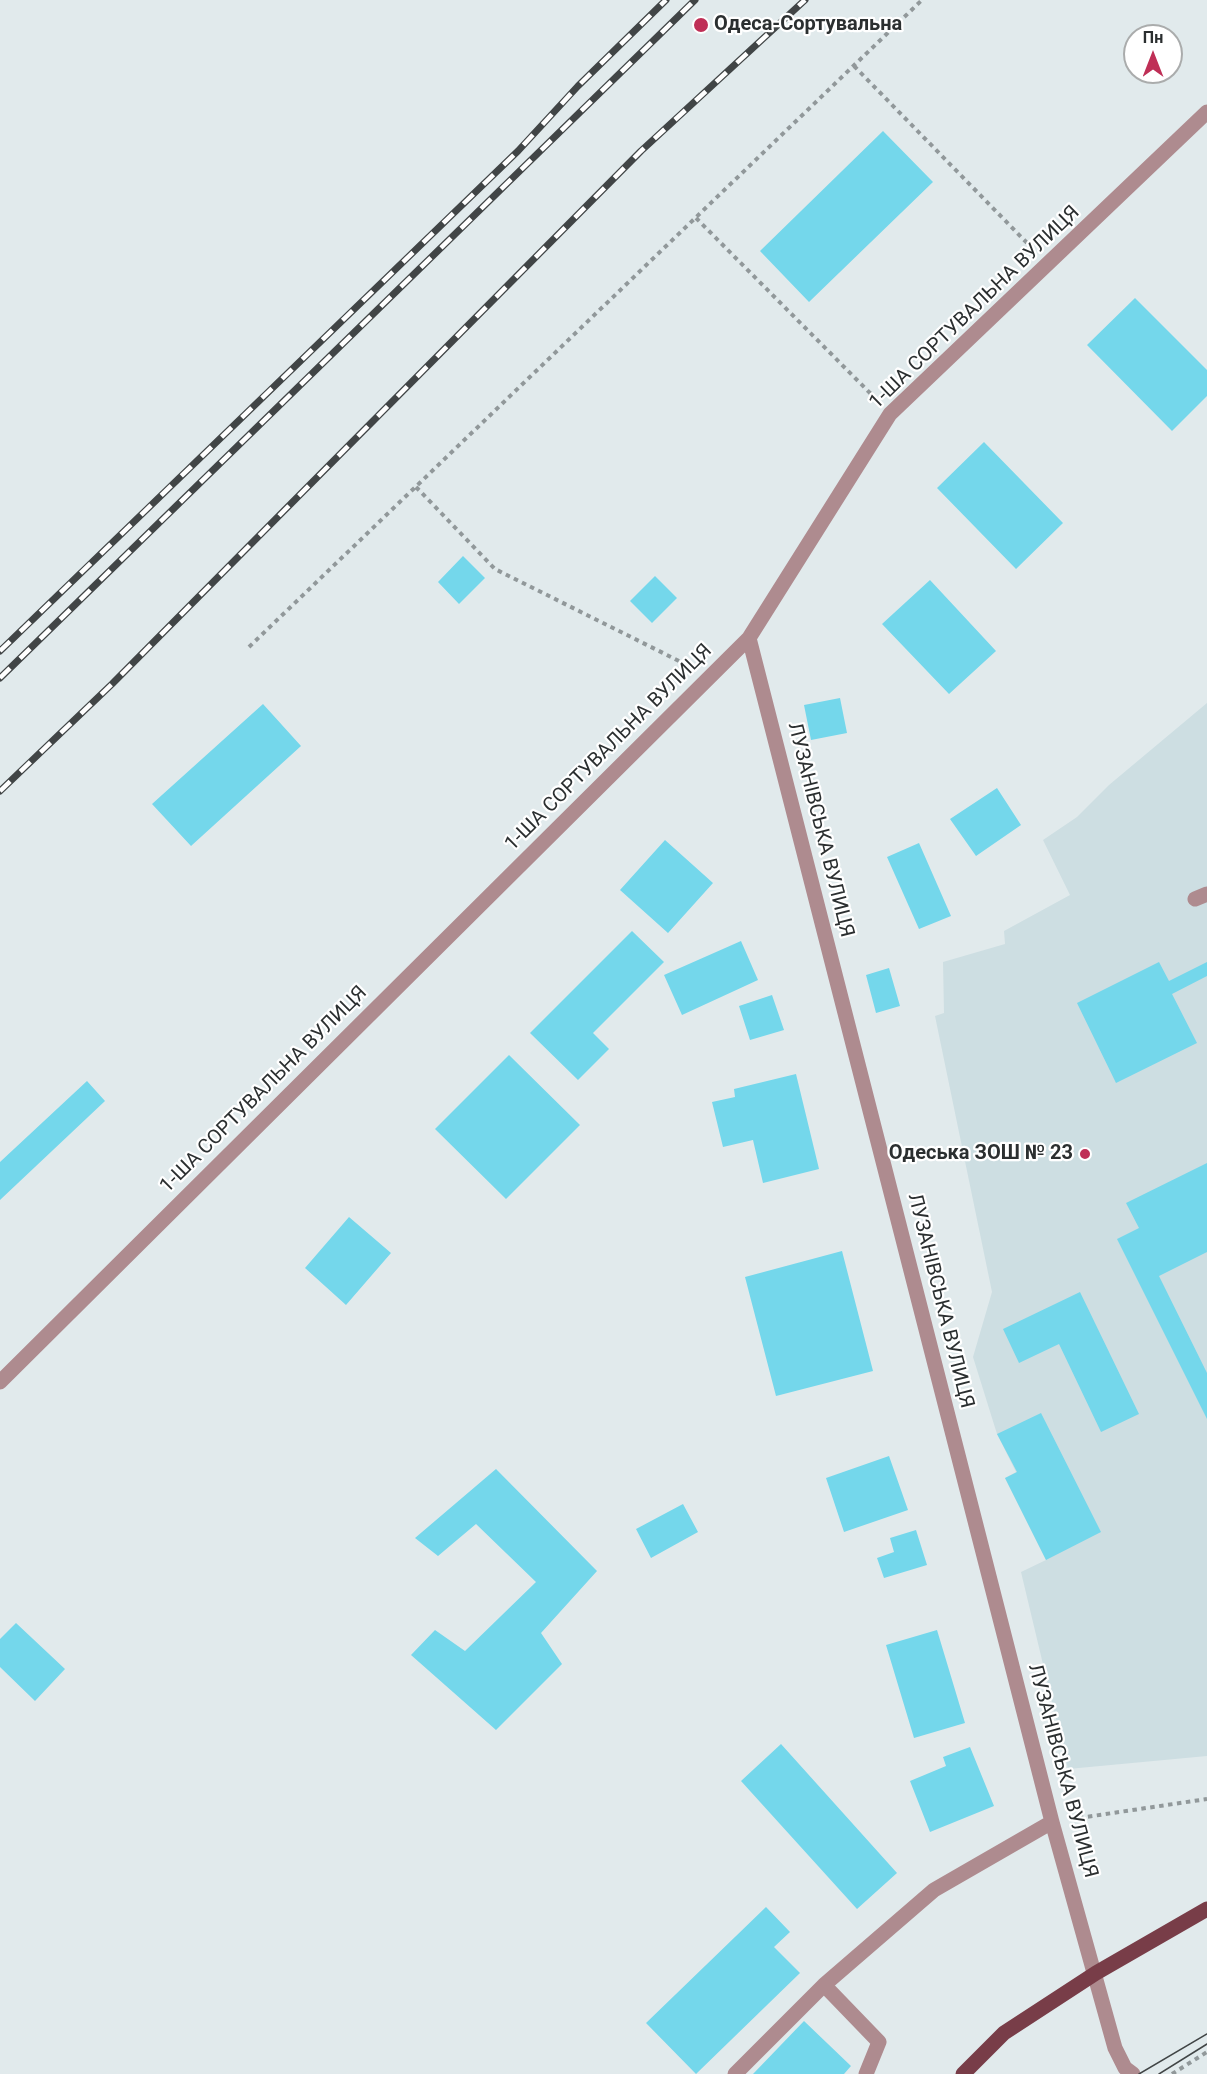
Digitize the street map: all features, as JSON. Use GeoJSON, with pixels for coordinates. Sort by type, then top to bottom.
{"type":"FeatureCollection","features":[{"type":"Feature","properties":{"kind":"main road"},"geometry":{"type":"LineString","coordinates":[[963,2074],[1004,2033],[1096,1973],[1207,1909]]}},
{"type":"Feature","properties":{"kind":"street","name":"1-ША СОРТУВАЛЬНА ВУЛИЦЯ"},"geometry":{"type":"LineString","coordinates":[[0,1382],[749,638],[891,414],[1207,112]]}},
{"type":"Feature","properties":{"kind":"street","name":"ЛУЗАНІВСЬКА ВУЛИЦЯ"},"geometry":{"type":"LineString","coordinates":[[749,638],[1052,1822],[1096,1973],[1115,2048],[1125,2068],[1132,2074]]}},
{"type":"Feature","properties":{"kind":"street"},"geometry":{"type":"LineString","coordinates":[[735,2074],[824,1985],[934,1890],[1052,1822]]}},
{"type":"Feature","properties":{"kind":"street"},"geometry":{"type":"LineString","coordinates":[[824,1985],[879,2042],[866,2074]]}},
{"type":"Feature","properties":{"kind":"path"},"geometry":{"type":"LineString","coordinates":[[249,647],[922,0]]}},
{"type":"Feature","properties":{"kind":"path"},"geometry":{"type":"LineString","coordinates":[[854,66],[1048,264]]}},
{"type":"Feature","properties":{"kind":"path"},"geometry":{"type":"LineString","coordinates":[[696,218],[891,414]]}},
{"type":"Feature","properties":{"kind":"path"},"geometry":{"type":"LineString","coordinates":[[416,487],[495,569],[710,677]]}},
{"type":"Feature","properties":{"kind":"path"},"geometry":{"type":"LineString","coordinates":[[1052,1822],[1207,1799]]}},
{"type":"Feature","properties":{"kind":"path"},"geometry":{"type":"LineString","coordinates":[[1172,2074],[1207,2052]]}},
{"type":"Feature","properties":{"kind":"shaded area","name":"Одеська ЗОШ № 23"},"geometry":{"type":"Polygon","coordinates":[[[1207,703],[1207,1756],[1068,1769],[1021,1572],[1046,1560],[1005,1478],[1016,1472],[997,1434],[973,1357],[992,1292],[935,1016],[944,1013],[943,962],[1005,944],[1004,931],[1070,895],[1043,840],[1077,817],[1109,785],[1207,703]]]}},
{"type":"Feature","properties":{"kind":"building"},"geometry":{"type":"Polygon","coordinates":[[[883,131],[933,182],[809,302],[760,251],[883,131]]]}},
{"type":"Feature","properties":{"kind":"building"},"geometry":{"type":"Polygon","coordinates":[[[1135,298],[1207,370],[1207,396],[1172,431],[1087,345],[1135,298]]]}},
{"type":"Feature","properties":{"kind":"building"},"geometry":{"type":"Polygon","coordinates":[[[984,442],[1063,523],[1016,569],[937,488],[984,442]]]}},
{"type":"Feature","properties":{"kind":"building"},"geometry":{"type":"Polygon","coordinates":[[[463,556],[485,578],[459,604],[438,582],[463,556]]]}},
{"type":"Feature","properties":{"kind":"building"},"geometry":{"type":"Polygon","coordinates":[[[655,576],[677,598],[652,623],[630,601],[655,576]]]}},
{"type":"Feature","properties":{"kind":"building"},"geometry":{"type":"Polygon","coordinates":[[[930,580],[996,651],[949,694],[882,624],[930,580]]]}},
{"type":"Feature","properties":{"kind":"building"},"geometry":{"type":"Polygon","coordinates":[[[840,698],[847,733],[811,740],[804,705],[840,698]]]}},
{"type":"Feature","properties":{"kind":"building"},"geometry":{"type":"Polygon","coordinates":[[[263,704],[301,746],[191,846],[152,804],[263,704]]]}},
{"type":"Feature","properties":{"kind":"building"},"geometry":{"type":"Polygon","coordinates":[[[997,788],[1021,825],[976,856],[950,819],[997,788]]]}},
{"type":"Feature","properties":{"kind":"building"},"geometry":{"type":"Polygon","coordinates":[[[665,840],[713,883],[668,933],[620,890],[665,840]]]}},
{"type":"Feature","properties":{"kind":"building"},"geometry":{"type":"Polygon","coordinates":[[[919,843],[951,916],[919,929],[887,857],[919,843]]]}},
{"type":"Feature","properties":{"kind":"building"},"geometry":{"type":"Polygon","coordinates":[[[632,931],[664,962],[593,1033],[609,1049],[578,1080],[530,1033],[632,931]]]}},
{"type":"Feature","properties":{"kind":"building"},"geometry":{"type":"Polygon","coordinates":[[[741,941],[758,980],[682,1015],[664,975],[741,941]]]}},
{"type":"Feature","properties":{"kind":"building"},"geometry":{"type":"Polygon","coordinates":[[[1159,962],[1169,981],[1207,962],[1207,976],[1172,994],[1197,1043],[1116,1083],[1077,1003],[1159,962]]]}},
{"type":"Feature","properties":{"kind":"building"},"geometry":{"type":"Polygon","coordinates":[[[889,968],[900,1006],[876,1013],[866,975],[889,968]]]}},
{"type":"Feature","properties":{"kind":"building"},"geometry":{"type":"Polygon","coordinates":[[[772,995],[784,1030],[750,1040],[739,1006],[772,995]]]}},
{"type":"Feature","properties":{"kind":"building"},"geometry":{"type":"Polygon","coordinates":[[[509,1055],[580,1125],[506,1199],[435,1129],[509,1055]]]}},
{"type":"Feature","properties":{"kind":"building"},"geometry":{"type":"Polygon","coordinates":[[[796,1074],[819,1169],[763,1183],[753,1140],[723,1147],[712,1102],[735,1097],[734,1089],[796,1074]]]}},
{"type":"Feature","properties":{"kind":"building"},"geometry":{"type":"Polygon","coordinates":[[[87,1081],[105,1101],[0,1200],[0,1162],[87,1081]]]}},
{"type":"Feature","properties":{"kind":"building"},"geometry":{"type":"Polygon","coordinates":[[[1207,1163],[1207,1252],[1159,1276],[1207,1373],[1207,1419],[1117,1239],[1139,1228],[1126,1203],[1207,1163]]]}},
{"type":"Feature","properties":{"kind":"building"},"geometry":{"type":"Polygon","coordinates":[[[349,1217],[391,1253],[346,1305],[305,1268],[349,1217]]]}},
{"type":"Feature","properties":{"kind":"building"},"geometry":{"type":"Polygon","coordinates":[[[842,1251],[873,1371],[776,1396],[745,1277],[842,1251]]]}},
{"type":"Feature","properties":{"kind":"building"},"geometry":{"type":"Polygon","coordinates":[[[1080,1292],[1139,1414],[1101,1432],[1059,1344],[1019,1363],[1003,1329],[1080,1292]]]}},
{"type":"Feature","properties":{"kind":"building"},"geometry":{"type":"Polygon","coordinates":[[[1041,1413],[1101,1532],[1046,1560],[1005,1478],[1017,1472],[997,1434],[1041,1413]]]}},
{"type":"Feature","properties":{"kind":"building"},"geometry":{"type":"Polygon","coordinates":[[[889,1456],[908,1510],[844,1532],[826,1478],[889,1456]]]}},
{"type":"Feature","properties":{"kind":"building"},"geometry":{"type":"Polygon","coordinates":[[[496,1469],[597,1571],[541,1633],[562,1664],[496,1730],[411,1655],[435,1630],[465,1651],[536,1582],[476,1524],[438,1556],[415,1538],[496,1469]]]}},
{"type":"Feature","properties":{"kind":"building"},"geometry":{"type":"Polygon","coordinates":[[[683,1504],[698,1532],[651,1558],[636,1529],[683,1504]]]}},
{"type":"Feature","properties":{"kind":"building"},"geometry":{"type":"Polygon","coordinates":[[[916,1530],[927,1565],[884,1578],[877,1558],[894,1552],[890,1538],[916,1530]]]}},
{"type":"Feature","properties":{"kind":"building"},"geometry":{"type":"Polygon","coordinates":[[[16,1623],[65,1669],[35,1701],[0,1667],[0,1639],[16,1623]]]}},
{"type":"Feature","properties":{"kind":"building"},"geometry":{"type":"Polygon","coordinates":[[[937,1630],[965,1723],[914,1738],[886,1645],[937,1630]]]}},
{"type":"Feature","properties":{"kind":"building"},"geometry":{"type":"Polygon","coordinates":[[[781,1744],[897,1873],[857,1909],[741,1781],[781,1744]]]}},
{"type":"Feature","properties":{"kind":"building"},"geometry":{"type":"Polygon","coordinates":[[[970,1747],[994,1806],[930,1832],[910,1781],[946,1766],[943,1757],[970,1747]]]}},
{"type":"Feature","properties":{"kind":"building"},"geometry":{"type":"Polygon","coordinates":[[[766,1907],[790,1932],[774,1947],[800,1973],[696,2074],[646,2023],[766,1907]]]}},
{"type":"Feature","properties":{"kind":"building"},"geometry":{"type":"Polygon","coordinates":[[[804,2021],[851,2066],[844,2074],[753,2074],[804,2021]]]}},
{"type":"Feature","properties":{"kind":"tram line"},"geometry":{"type":"LineString","coordinates":[[1139,2074],[1207,2034]]}},
{"type":"Feature","properties":{"kind":"tram line"},"geometry":{"type":"LineString","coordinates":[[1159,2074],[1207,2044]]}},
{"type":"Feature","properties":{"kind":"railway"},"geometry":{"type":"LineString","coordinates":[[0,651],[518,151],[578,86],[666,0]]}},
{"type":"Feature","properties":{"kind":"railway"},"geometry":{"type":"LineString","coordinates":[[0,678],[695,0]]}},
{"type":"Feature","properties":{"kind":"railway"},"geometry":{"type":"LineString","coordinates":[[0,791],[112,684],[641,151],[805,0]]}},
{"type":"Feature","properties":{"kind":"place","name":"Одеса-Сортувальна"},"geometry":{"type":"Point","coordinates":[701,25]}},
{"type":"Feature","properties":{"kind":"place","name":"Одеська ЗОШ № 23"},"geometry":{"type":"Point","coordinates":[1085,1154]}}]}
